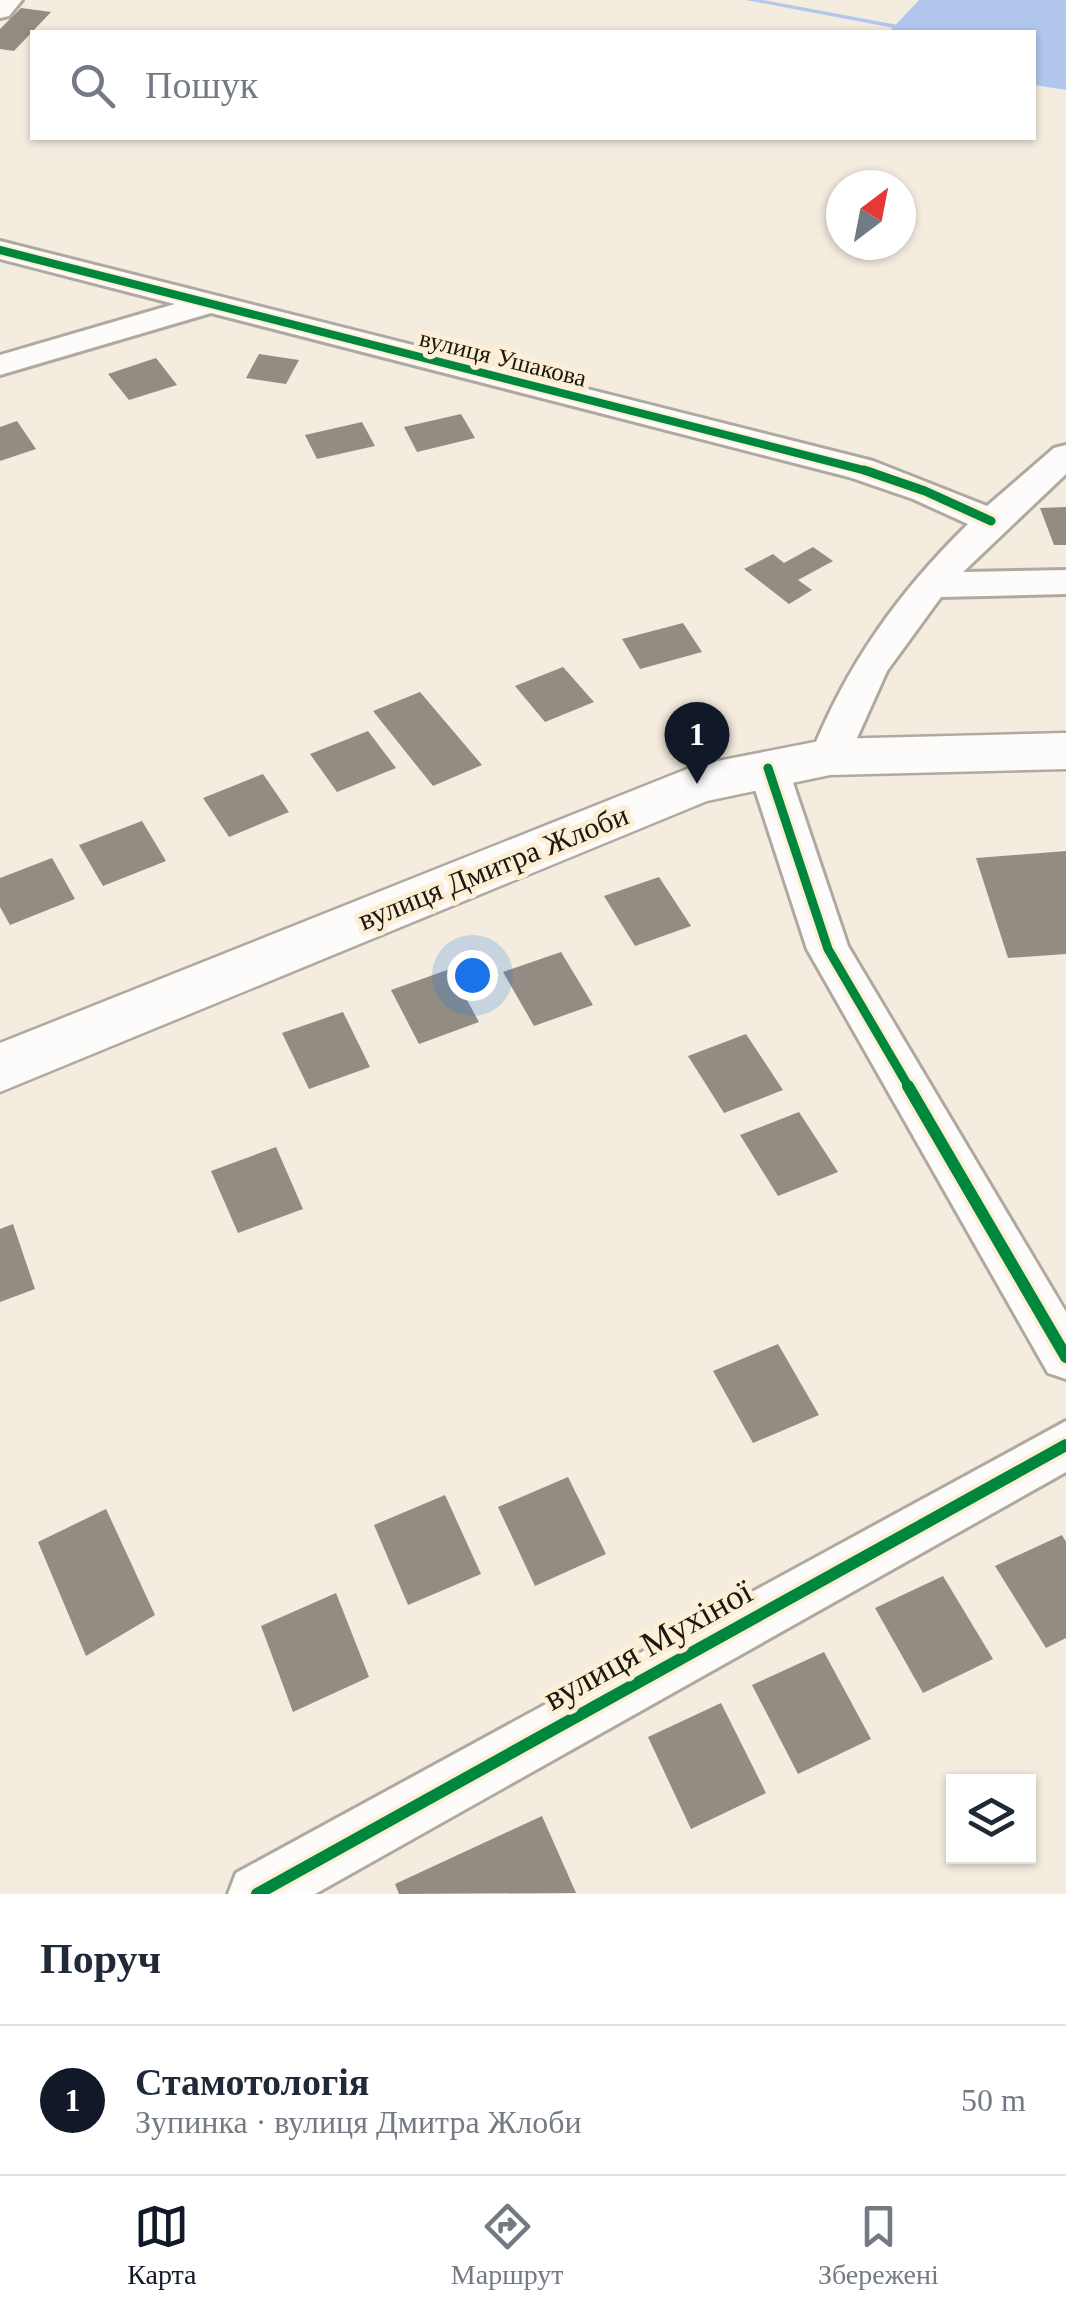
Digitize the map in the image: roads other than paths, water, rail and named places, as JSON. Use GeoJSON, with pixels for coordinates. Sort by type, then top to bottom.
{"type":"FeatureCollection","features":[{"type":"Feature","properties":{"kind":"main road","name":"вулиця Дмитра Жлоби"},"geometry":{"type":"LineString","coordinates":[[0,1068],[698,784],[830,758],[1066,751]]}},
{"type":"Feature","properties":{"kind":"street"},"geometry":{"type":"LineString","coordinates":[[0,10],[10,0]]}},
{"type":"Feature","properties":{"kind":"street","name":"вулиця Ушакова"},"geometry":{"type":"LineString","coordinates":[[0,250],[861,469],[991,521]]}},
{"type":"Feature","properties":{"kind":"street"},"geometry":{"type":"LineString","coordinates":[[0,365],[206,305]]}},
{"type":"Feature","properties":{"kind":"street"},"geometry":{"type":"LineString","coordinates":[[830,758],[876,656],[991,521],[1062,463]]}},
{"type":"Feature","properties":{"kind":"street"},"geometry":{"type":"LineString","coordinates":[[933,585],[1066,582]]}},
{"type":"Feature","properties":{"kind":"street"},"geometry":{"type":"LineString","coordinates":[[768,768],[828,949],[1066,1357]]}},
{"type":"Feature","properties":{"kind":"street","name":"вулиця Мухіної"},"geometry":{"type":"LineString","coordinates":[[260,1893],[1066,1445]]}},
{"type":"Feature","properties":{"kind":"water"},"geometry":{"type":"Polygon","coordinates":[[[919,0],[1066,0],[1066,90],[1036,85],[1036,30],[891,30],[919,0]]]}},
{"type":"Feature","properties":{"kind":"waterway"},"geometry":{"type":"LineString","coordinates":[[750,0],[914,30]]}},
{"type":"Feature","properties":{"kind":"place","name":"Стамотологія"},"geometry":{"type":"Point","coordinates":[697,784]}}]}
